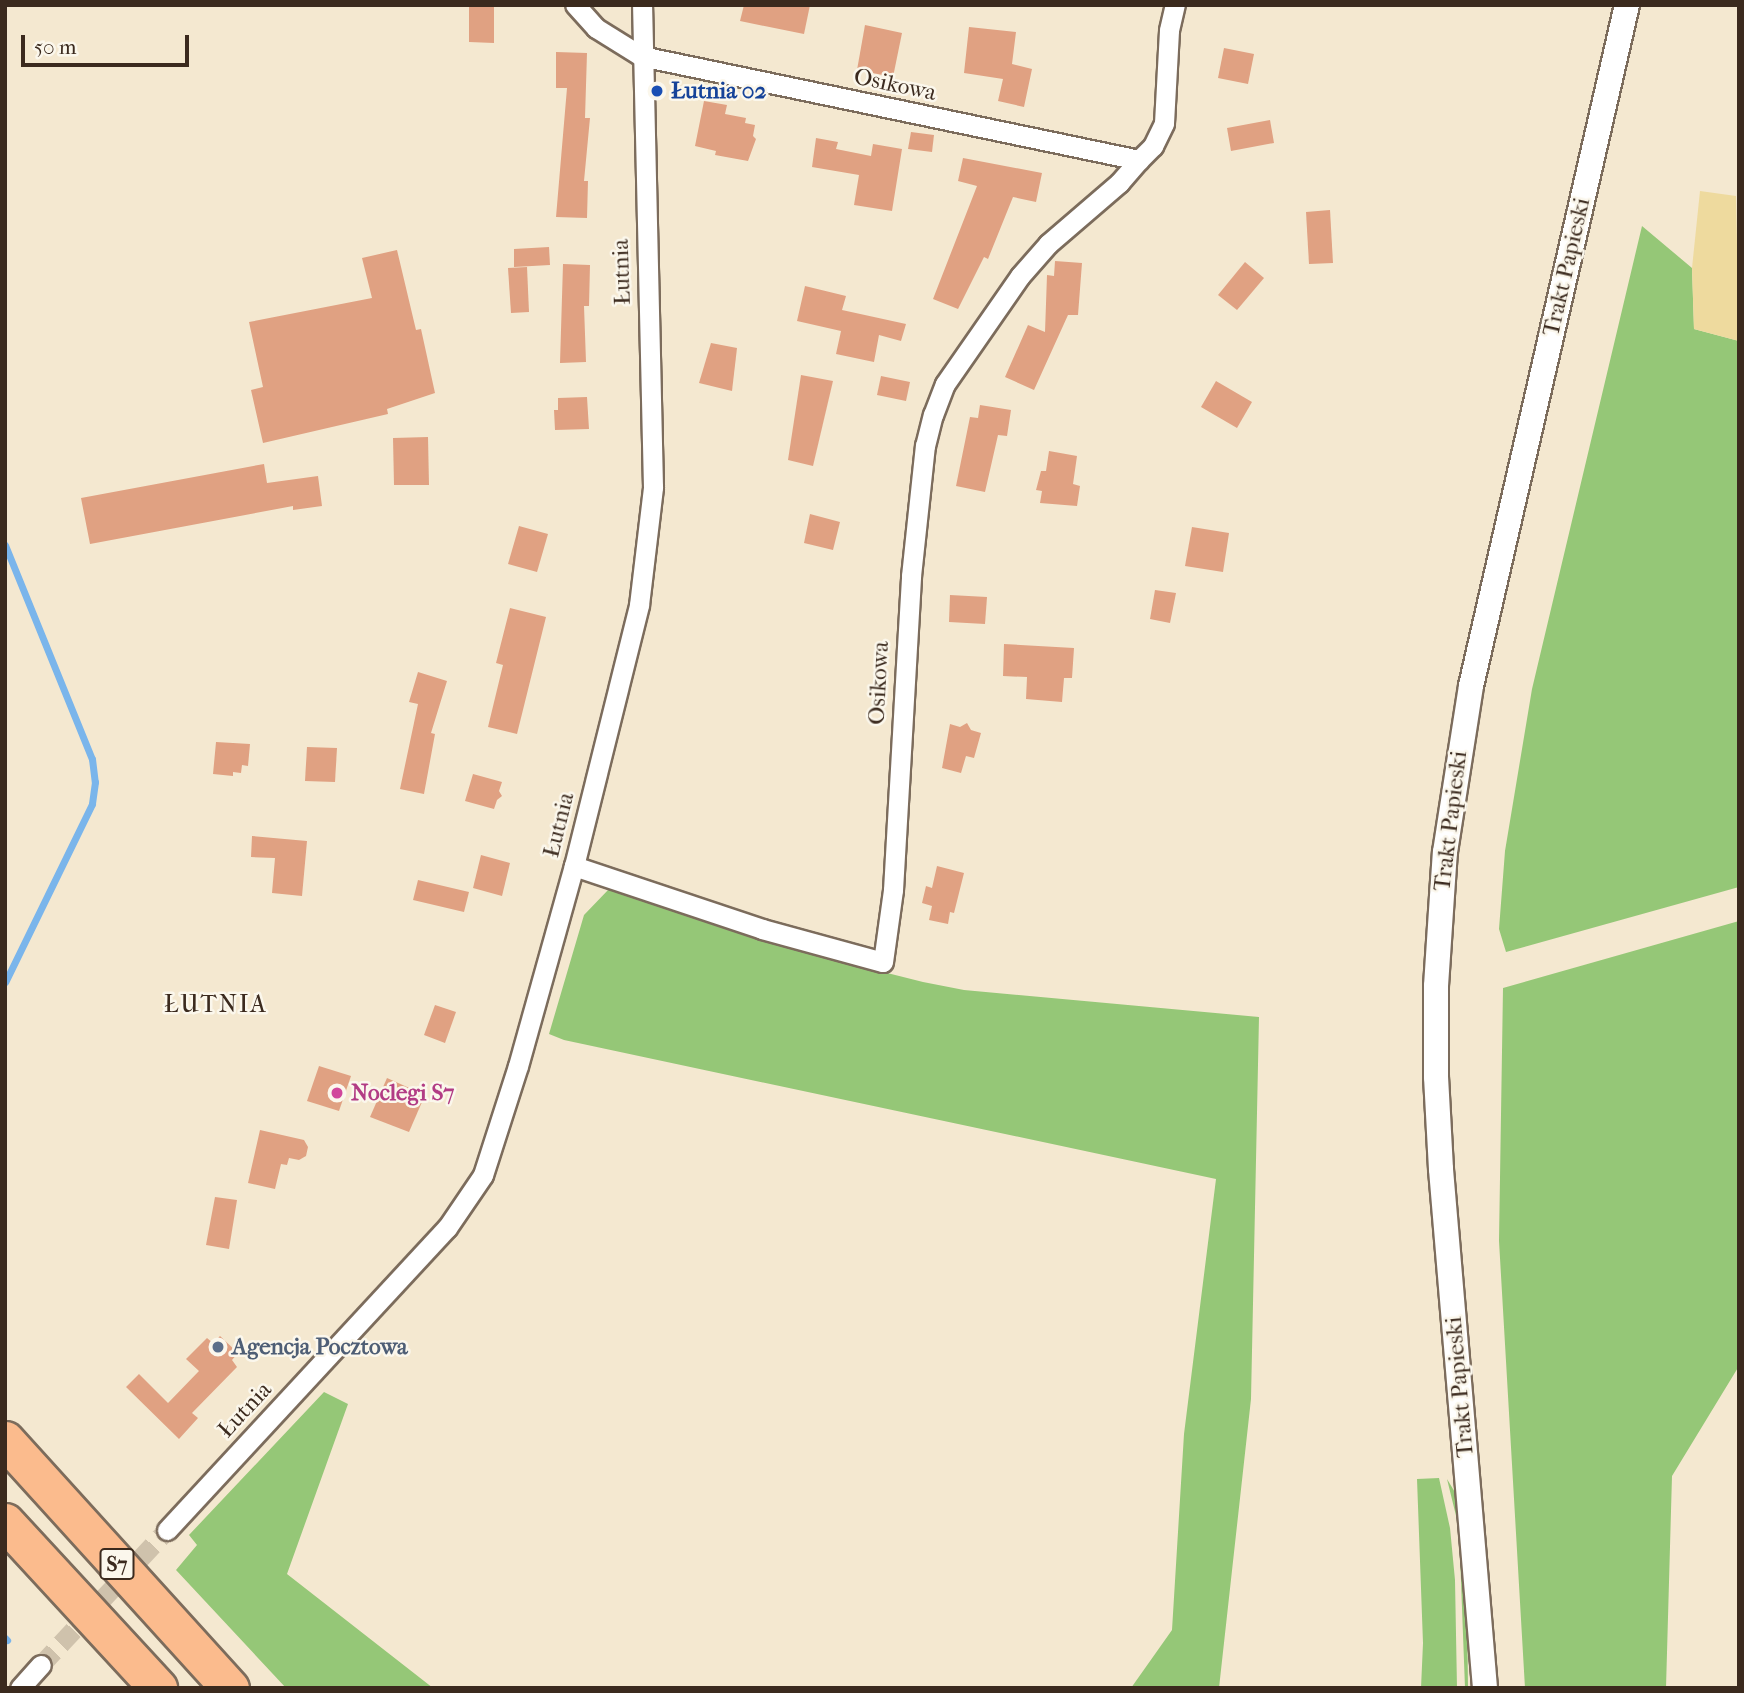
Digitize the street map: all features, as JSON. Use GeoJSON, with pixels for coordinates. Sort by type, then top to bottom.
{"type":"FeatureCollection","features":[{"type":"Feature","properties":{"kind":"highway","name":"S7"},"geometry":{"type":"LineString","coordinates":[[5,1440],[229,1688]]}},
{"type":"Feature","properties":{"kind":"highway","name":"S7"},"geometry":{"type":"LineString","coordinates":[[5,1522],[159,1688]]}},
{"type":"Feature","properties":{"kind":"street"},"geometry":{"type":"LineString","coordinates":[[575,5],[596,28],[641,56]]}},
{"type":"Feature","properties":{"kind":"street","name":"Łutnia"},"geometry":{"type":"LineString","coordinates":[[167,1530],[447,1228],[483,1175],[518,1066],[574,866],[639,605],[653,487],[641,56],[642,5]]}},
{"type":"Feature","properties":{"kind":"street","name":"Osikowa"},"geometry":{"type":"LineString","coordinates":[[574,866],[762,929],[883,962],[893,890],[910,585],[925,446],[933,415],[945,384],[1020,276],[1048,244],[1119,183],[1153,146],[1164,122],[1170,30],[1175,5]]}},
{"type":"Feature","properties":{"kind":"street","name":"Trakt Papieski"},"geometry":{"type":"LineString","coordinates":[[1485,1688],[1478,1575],[1441,1169],[1436,1077],[1437,972],[1445,852],[1471,686],[1627,5]]}},
{"type":"Feature","properties":{"kind":"street","name":"Osikowa"},"geometry":{"type":"LineString","coordinates":[[641,56],[1139,160]]}},
{"type":"Feature","properties":{"kind":"street","name":"Trakt Papieski"},"geometry":{"type":"LineString","coordinates":[[1478,1688],[1482,1654]]}},
{"type":"Feature","properties":{"kind":"street"},"geometry":{"type":"LineString","coordinates":[[20,1688],[41,1665]]}},
{"type":"Feature","properties":{"kind":"green space"},"geometry":{"type":"Polygon","coordinates":[[[1642,226],[1692,268],[1694,329],[1739,341],[1739,887],[1506,952],[1499,929],[1505,851],[1532,689],[1642,226]]]}},
{"type":"Feature","properties":{"kind":"green space"},"geometry":{"type":"Polygon","coordinates":[[[609,889],[788,948],[923,982],[964,990],[1259,1017],[1251,1399],[1219,1688],[1131,1688],[1172,1630],[1184,1434],[1216,1179],[564,1040],[549,1034],[584,915],[609,889]]]}},
{"type":"Feature","properties":{"kind":"green space"},"geometry":{"type":"Polygon","coordinates":[[[1739,921],[1739,1366],[1672,1476],[1666,1688],[1525,1688],[1499,1241],[1503,988],[1739,921]]]}},
{"type":"Feature","properties":{"kind":"green space"},"geometry":{"type":"Polygon","coordinates":[[[324,1392],[348,1404],[287,1574],[433,1688],[286,1688],[176,1570],[197,1545],[189,1535],[324,1392]]]}},
{"type":"Feature","properties":{"kind":"green space"},"geometry":{"type":"Polygon","coordinates":[[[1439,1478],[1450,1528],[1455,1580],[1457,1688],[1421,1688],[1423,1643],[1417,1479],[1439,1478]]]}},
{"type":"Feature","properties":{"kind":"green space"},"geometry":{"type":"Polygon","coordinates":[[[1447,1479],[1459,1499],[1467,1609],[1468,1688],[1465,1688],[1459,1528],[1447,1479]]]}},
{"type":"Feature","properties":{"kind":"sand"},"geometry":{"type":"Polygon","coordinates":[[[1700,191],[1736,196],[1739,341],[1694,329],[1692,268],[1700,191]]]}},
{"type":"Feature","properties":{"kind":"building"},"geometry":{"type":"Polygon","coordinates":[[[469,5],[494,5],[494,43],[469,42],[469,5]]]}},
{"type":"Feature","properties":{"kind":"building"},"geometry":{"type":"Polygon","coordinates":[[[744,5],[810,5],[804,34],[740,21],[744,5]]]}},
{"type":"Feature","properties":{"kind":"building"},"geometry":{"type":"Polygon","coordinates":[[[865,25],[902,33],[893,77],[857,70],[865,25]]]}},
{"type":"Feature","properties":{"kind":"building"},"geometry":{"type":"Polygon","coordinates":[[[969,27],[1016,32],[1012,64],[1032,69],[1024,107],[998,101],[1003,79],[964,73],[969,27]]]}},
{"type":"Feature","properties":{"kind":"building"},"geometry":{"type":"Polygon","coordinates":[[[1224,48],[1254,54],[1248,84],[1218,78],[1224,48]]]}},
{"type":"Feature","properties":{"kind":"building"},"geometry":{"type":"Polygon","coordinates":[[[556,52],[587,53],[585,118],[590,118],[584,181],[588,181],[587,218],[556,217],[567,88],[556,88],[556,52]]]}},
{"type":"Feature","properties":{"kind":"building"},"geometry":{"type":"Polygon","coordinates":[[[704,101],[727,105],[725,114],[746,118],[745,123],[755,125],[753,136],[756,139],[748,161],[715,155],[716,151],[695,146],[704,101]]]}},
{"type":"Feature","properties":{"kind":"building"},"geometry":{"type":"Polygon","coordinates":[[[1270,120],[1274,143],[1231,151],[1227,128],[1270,120]]]}},
{"type":"Feature","properties":{"kind":"building"},"geometry":{"type":"Polygon","coordinates":[[[911,132],[934,135],[932,152],[908,149],[911,132]]]}},
{"type":"Feature","properties":{"kind":"building"},"geometry":{"type":"Polygon","coordinates":[[[816,138],[838,142],[836,149],[871,156],[873,144],[902,149],[892,211],[854,205],[859,175],[812,167],[816,138]]]}},
{"type":"Feature","properties":{"kind":"building"},"geometry":{"type":"Polygon","coordinates":[[[963,158],[1042,173],[1036,202],[1013,197],[988,259],[984,257],[958,309],[933,299],[977,186],[958,181],[963,158]]]}},
{"type":"Feature","properties":{"kind":"building"},"geometry":{"type":"Polygon","coordinates":[[[1330,210],[1333,263],[1309,264],[1306,212],[1330,210]]]}},
{"type":"Feature","properties":{"kind":"building"},"geometry":{"type":"Polygon","coordinates":[[[549,247],[550,265],[514,267],[514,249],[549,247]]]}},
{"type":"Feature","properties":{"kind":"building"},"geometry":{"type":"Polygon","coordinates":[[[397,250],[416,330],[421,329],[435,393],[387,409],[388,414],[263,443],[251,390],[263,387],[249,322],[372,298],[362,258],[397,250]]]}},
{"type":"Feature","properties":{"kind":"building"},"geometry":{"type":"Polygon","coordinates":[[[1055,261],[1082,263],[1078,315],[1068,315],[1034,390],[1005,377],[1028,325],[1045,332],[1047,275],[1054,276],[1055,261]]]}},
{"type":"Feature","properties":{"kind":"building"},"geometry":{"type":"Polygon","coordinates":[[[1245,262],[1264,278],[1237,310],[1218,295],[1245,262]]]}},
{"type":"Feature","properties":{"kind":"building"},"geometry":{"type":"Polygon","coordinates":[[[563,264],[590,265],[589,306],[584,306],[586,362],[560,363],[563,264]]]}},
{"type":"Feature","properties":{"kind":"building"},"geometry":{"type":"Polygon","coordinates":[[[527,267],[529,312],[511,313],[508,268],[527,267]]]}},
{"type":"Feature","properties":{"kind":"building"},"geometry":{"type":"Polygon","coordinates":[[[805,286],[846,296],[842,310],[906,324],[901,341],[879,335],[874,362],[836,354],[841,331],[797,321],[805,286]]]}},
{"type":"Feature","properties":{"kind":"building"},"geometry":{"type":"Polygon","coordinates":[[[711,343],[737,348],[732,391],[699,383],[711,343]]]}},
{"type":"Feature","properties":{"kind":"building"},"geometry":{"type":"Polygon","coordinates":[[[801,375],[833,381],[813,466],[788,460],[801,375]]]}},
{"type":"Feature","properties":{"kind":"building"},"geometry":{"type":"Polygon","coordinates":[[[881,376],[910,382],[906,401],[877,395],[881,376]]]}},
{"type":"Feature","properties":{"kind":"building"},"geometry":{"type":"Polygon","coordinates":[[[1216,381],[1252,402],[1237,428],[1201,407],[1216,381]]]}},
{"type":"Feature","properties":{"kind":"building"},"geometry":{"type":"Polygon","coordinates":[[[587,397],[589,429],[555,430],[554,410],[558,410],[558,398],[587,397]]]}},
{"type":"Feature","properties":{"kind":"building"},"geometry":{"type":"Polygon","coordinates":[[[980,405],[1011,410],[1007,436],[998,435],[985,492],[956,486],[970,417],[978,418],[980,405]]]}},
{"type":"Feature","properties":{"kind":"building"},"geometry":{"type":"Polygon","coordinates":[[[428,437],[429,485],[394,485],[393,438],[428,437]]]}},
{"type":"Feature","properties":{"kind":"building"},"geometry":{"type":"Polygon","coordinates":[[[1049,451],[1077,456],[1073,484],[1080,486],[1077,506],[1040,503],[1042,491],[1036,490],[1041,471],[1046,471],[1049,451]]]}},
{"type":"Feature","properties":{"kind":"building"},"geometry":{"type":"Polygon","coordinates":[[[264,464],[267,483],[318,476],[322,506],[293,510],[293,506],[90,544],[81,498],[264,464]]]}},
{"type":"Feature","properties":{"kind":"building"},"geometry":{"type":"Polygon","coordinates":[[[810,514],[840,522],[833,550],[804,543],[810,514]]]}},
{"type":"Feature","properties":{"kind":"building"},"geometry":{"type":"Polygon","coordinates":[[[519,526],[548,534],[537,572],[508,564],[519,526]]]}},
{"type":"Feature","properties":{"kind":"building"},"geometry":{"type":"Polygon","coordinates":[[[1192,527],[1229,533],[1223,572],[1185,566],[1192,527]]]}},
{"type":"Feature","properties":{"kind":"building"},"geometry":{"type":"Polygon","coordinates":[[[1155,590],[1176,593],[1170,623],[1150,619],[1155,590]]]}},
{"type":"Feature","properties":{"kind":"building"},"geometry":{"type":"Polygon","coordinates":[[[950,595],[987,597],[985,624],[949,622],[950,595]]]}},
{"type":"Feature","properties":{"kind":"building"},"geometry":{"type":"Polygon","coordinates":[[[510,608],[546,617],[517,734],[488,727],[503,665],[496,663],[510,608]]]}},
{"type":"Feature","properties":{"kind":"building"},"geometry":{"type":"Polygon","coordinates":[[[1004,644],[1074,648],[1072,678],[1064,678],[1062,702],[1026,699],[1027,677],[1003,676],[1004,644]]]}},
{"type":"Feature","properties":{"kind":"building"},"geometry":{"type":"Polygon","coordinates":[[[418,672],[447,681],[431,733],[435,734],[424,794],[400,789],[418,704],[409,702],[418,672]]]}},
{"type":"Feature","properties":{"kind":"building"},"geometry":{"type":"Polygon","coordinates":[[[967,723],[971,730],[981,733],[974,758],[966,756],[961,773],[942,768],[950,724],[960,727],[967,723]]]}},
{"type":"Feature","properties":{"kind":"building"},"geometry":{"type":"Polygon","coordinates":[[[216,742],[250,744],[248,766],[242,765],[241,773],[233,772],[233,776],[213,774],[216,742]]]}},
{"type":"Feature","properties":{"kind":"building"},"geometry":{"type":"Polygon","coordinates":[[[307,747],[337,748],[335,782],[305,781],[307,747]]]}},
{"type":"Feature","properties":{"kind":"building"},"geometry":{"type":"Polygon","coordinates":[[[473,774],[502,782],[499,791],[502,796],[497,800],[494,809],[465,801],[473,774]]]}},
{"type":"Feature","properties":{"kind":"building"},"geometry":{"type":"Polygon","coordinates":[[[252,836],[307,841],[302,896],[272,893],[275,858],[251,857],[252,836]]]}},
{"type":"Feature","properties":{"kind":"building"},"geometry":{"type":"Polygon","coordinates":[[[481,855],[510,863],[502,896],[473,888],[481,855]]]}},
{"type":"Feature","properties":{"kind":"building"},"geometry":{"type":"Polygon","coordinates":[[[937,866],[964,873],[954,913],[950,912],[948,924],[929,920],[932,906],[922,903],[926,886],[932,888],[937,866]]]}},
{"type":"Feature","properties":{"kind":"building"},"geometry":{"type":"Polygon","coordinates":[[[418,880],[469,892],[464,912],[413,900],[418,880]]]}},
{"type":"Feature","properties":{"kind":"building"},"geometry":{"type":"Polygon","coordinates":[[[435,1005],[456,1012],[445,1043],[424,1035],[435,1005]]]}},
{"type":"Feature","properties":{"kind":"building"},"geometry":{"type":"Polygon","coordinates":[[[319,1066],[351,1076],[339,1111],[307,1101],[319,1066]]]}},
{"type":"Feature","properties":{"kind":"building"},"geometry":{"type":"Polygon","coordinates":[[[387,1078],[425,1095],[409,1132],[370,1117],[387,1078]]]}},
{"type":"Feature","properties":{"kind":"building"},"geometry":{"type":"Polygon","coordinates":[[[260,1130],[304,1140],[308,1147],[306,1156],[299,1160],[289,1158],[287,1165],[281,1164],[275,1189],[248,1183],[260,1130]]]}},
{"type":"Feature","properties":{"kind":"building"},"geometry":{"type":"Polygon","coordinates":[[[215,1197],[237,1200],[229,1249],[206,1245],[215,1197]]]}},
{"type":"Feature","properties":{"kind":"building"},"geometry":{"type":"Polygon","coordinates":[[[220,1336],[238,1353],[232,1360],[237,1367],[192,1413],[198,1418],[179,1439],[126,1387],[139,1374],[168,1403],[199,1371],[186,1359],[207,1338],[213,1343],[220,1336]]]}},
{"type":"Feature","properties":{"kind":"waterway"},"geometry":{"type":"LineString","coordinates":[[5,545],[92,759],[95,782],[92,804],[5,982]]}},
{"type":"Feature","properties":{"kind":"tunnel"},"geometry":{"type":"LineString","coordinates":[[41,1665],[167,1530]]}},
{"type":"Feature","properties":{"kind":"place","name":"Łutnia 02"},"geometry":{"type":"Point","coordinates":[657,91]}},
{"type":"Feature","properties":{"kind":"place","name":"Noclegi S7"},"geometry":{"type":"Point","coordinates":[337,1093]}},
{"type":"Feature","properties":{"kind":"place","name":"Agencja Pocztowa"},"geometry":{"type":"Point","coordinates":[218,1347]}},
{"type":"Feature","properties":{"kind":"district","name":"ŁUTNIA"},"geometry":{"type":"Point","coordinates":[216,1005]}}]}
